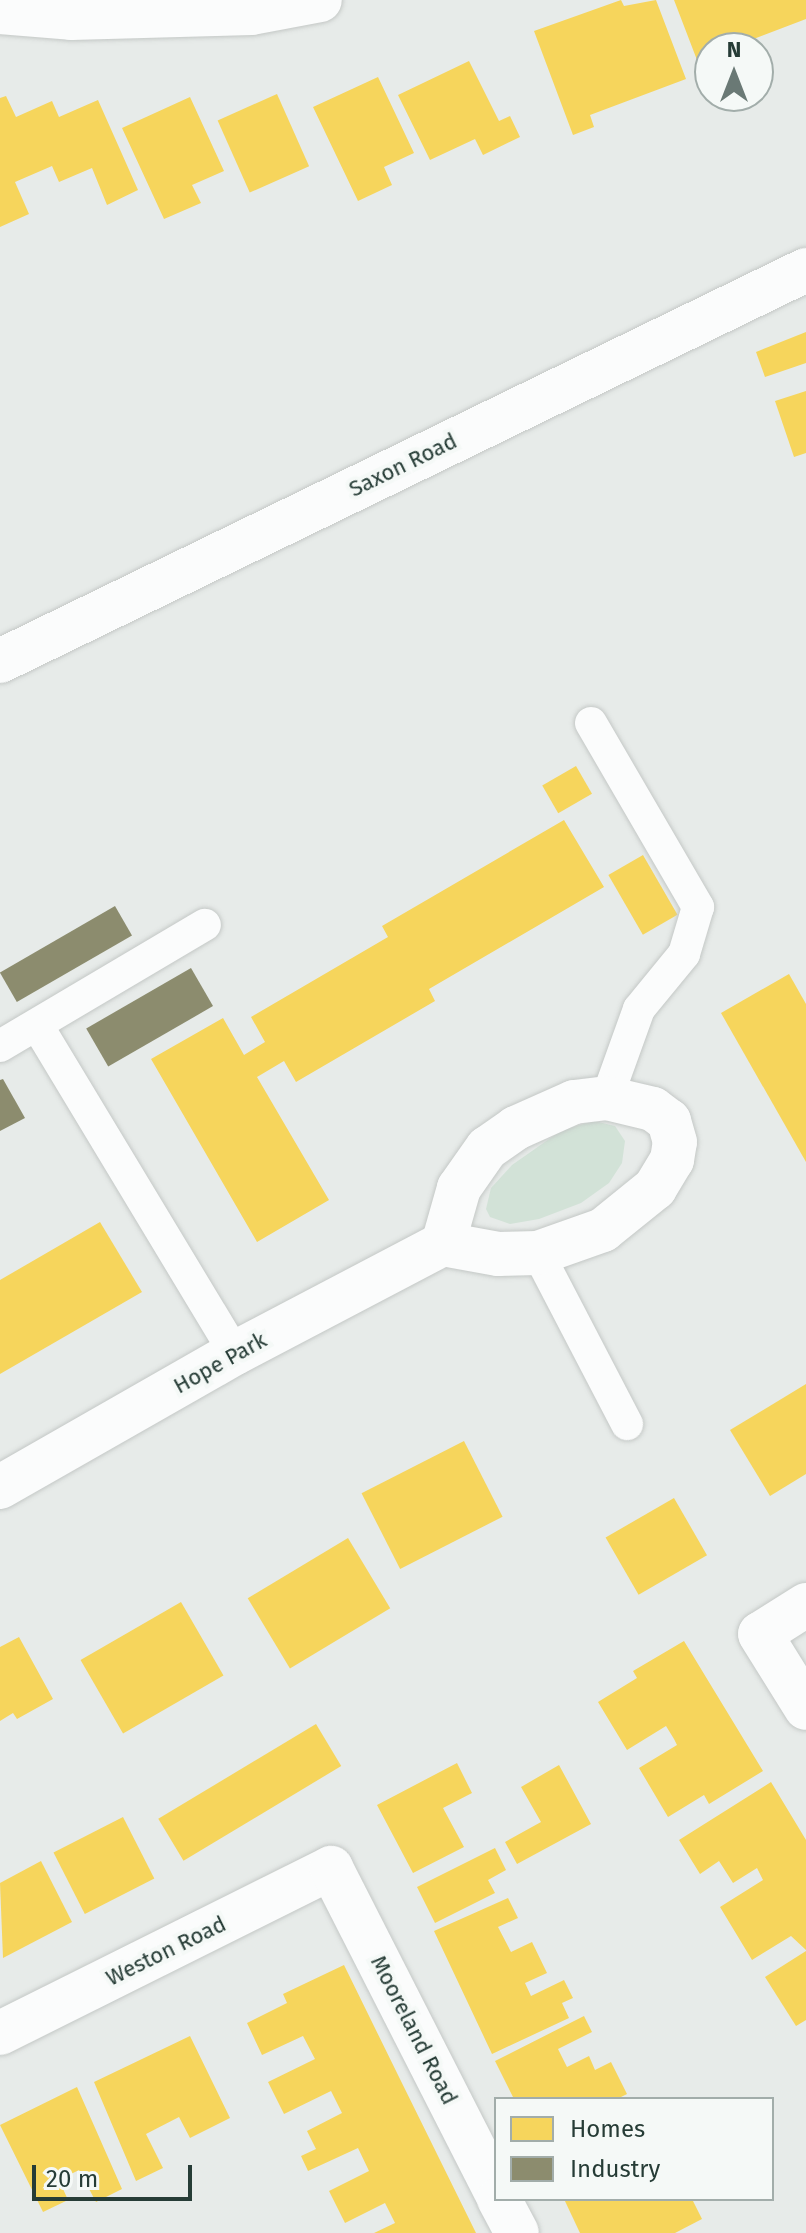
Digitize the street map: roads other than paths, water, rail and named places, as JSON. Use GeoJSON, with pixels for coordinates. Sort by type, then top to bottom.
{"type":"FeatureCollection","features":[{"type":"Feature","properties":{"kind":"street"},"geometry":{"type":"LineString","coordinates":[[0,12],[71,18],[252,13],[320,0]]}},
{"type":"Feature","properties":{"kind":"street","name":"Saxon Road"},"geometry":{"type":"LineString","coordinates":[[0,661],[806,270]]}},
{"type":"Feature","properties":{"kind":"street"},"geometry":{"type":"LineString","coordinates":[[607,1098],[653,1109],[669,1121],[675,1142],[672,1160],[655,1188],[612,1224],[567,1247],[538,1253],[498,1254],[443,1244],[459,1188],[487,1148],[546,1112],[607,1098]]}},
{"type":"Feature","properties":{"kind":"street","name":"Hope Park"},"geometry":{"type":"LineString","coordinates":[[0,1487],[235,1353],[443,1244]]}},
{"type":"Feature","properties":{"kind":"street"},"geometry":{"type":"LineString","coordinates":[[806,1605],[760,1634],[806,1708]]}},
{"type":"Feature","properties":{"kind":"street","name":"Weston Road"},"geometry":{"type":"LineString","coordinates":[[0,2033],[331,1868]]}},
{"type":"Feature","properties":{"kind":"street","name":"Mooreland Road"},"geometry":{"type":"LineString","coordinates":[[331,1868],[494,2188]]}},
{"type":"Feature","properties":{"kind":"street"},"geometry":{"type":"LineString","coordinates":[[500,2201],[517,2233]]}},
{"type":"Feature","properties":{"kind":"lane"},"geometry":{"type":"LineString","coordinates":[[591,723],[698,907],[684,954],[639,1009],[607,1098]]}},
{"type":"Feature","properties":{"kind":"lane"},"geometry":{"type":"LineString","coordinates":[[0,1046],[205,925]]}},
{"type":"Feature","properties":{"kind":"lane"},"geometry":{"type":"LineString","coordinates":[[37,1025],[235,1353]]}},
{"type":"Feature","properties":{"kind":"lane"},"geometry":{"type":"LineString","coordinates":[[538,1253],[627,1424]]}}]}
